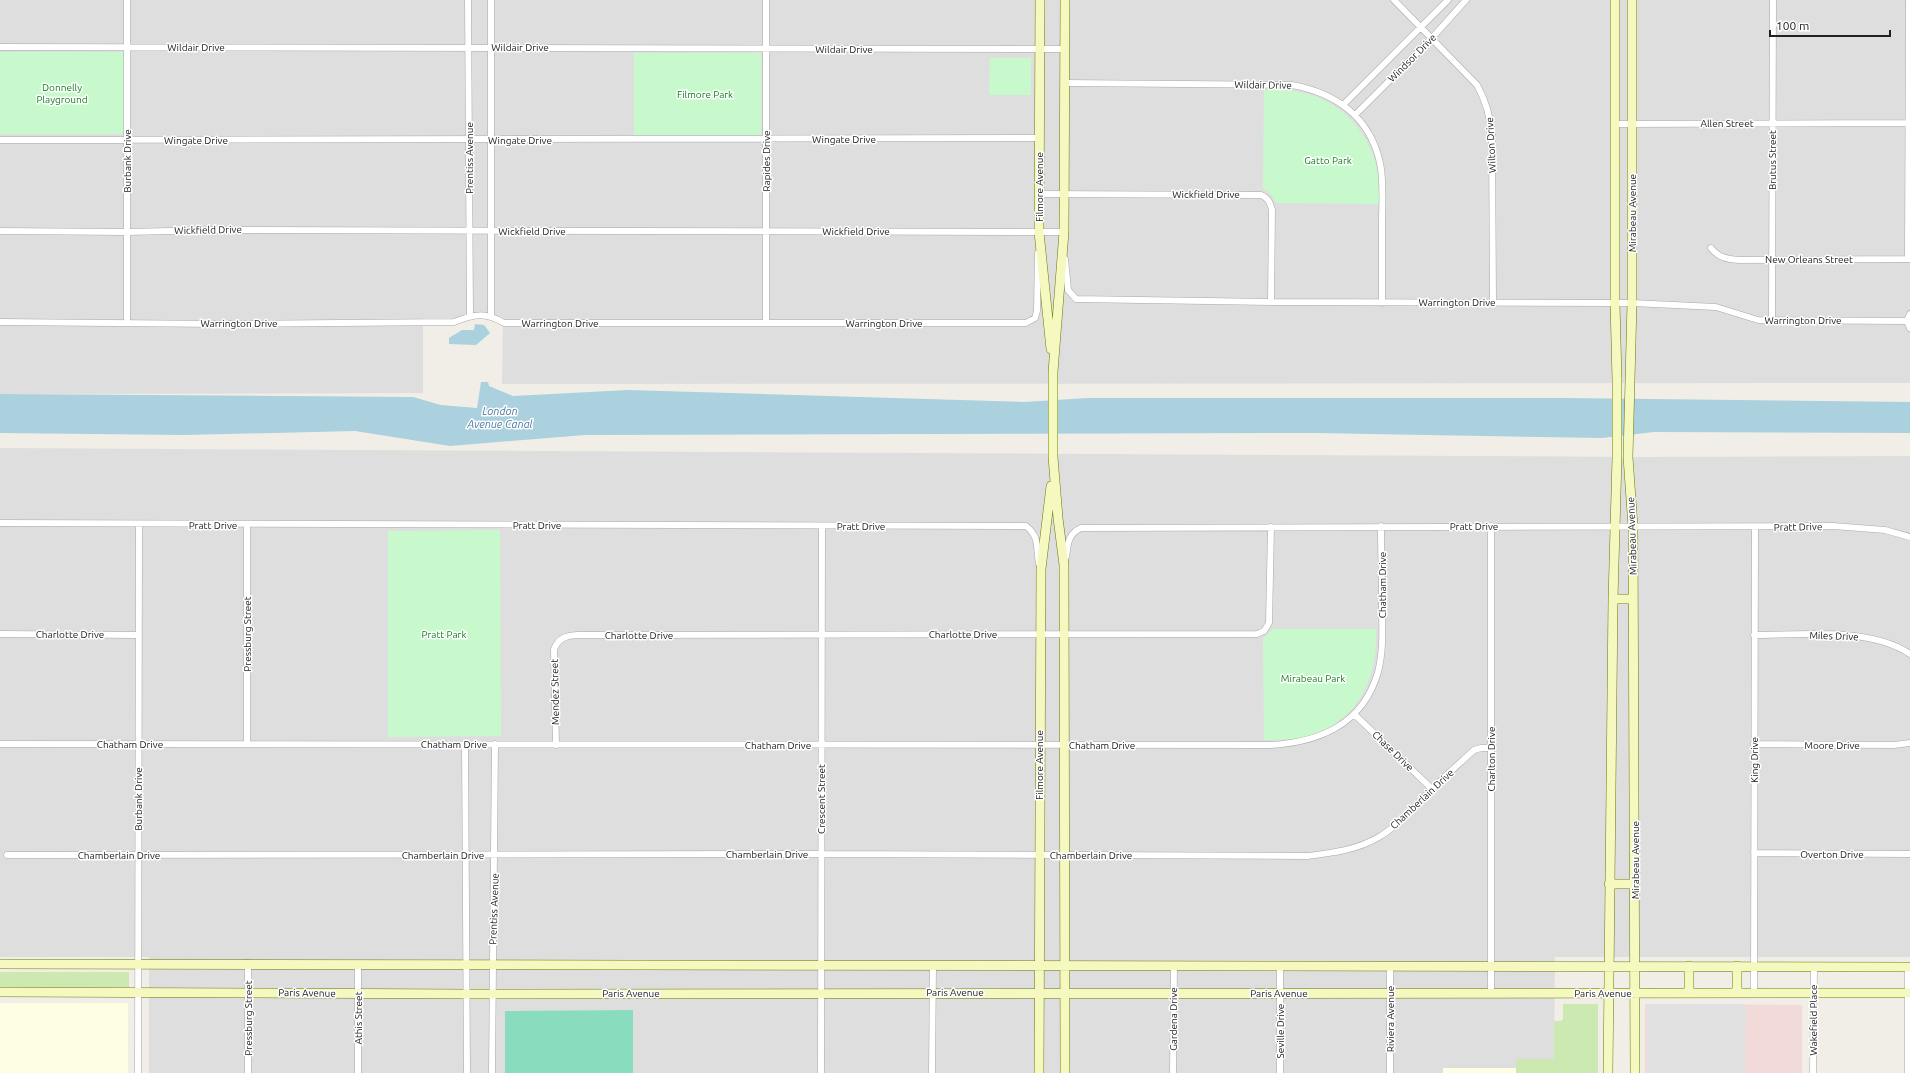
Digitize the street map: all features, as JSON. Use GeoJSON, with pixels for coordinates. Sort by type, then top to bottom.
{"type":"FeatureCollection","features":[{"type":"Feature","properties":{"kind":"street","name":"Burbank Drive"},"geometry":{"type":"LineString","coordinates":[[127,0],[127,322]]}},
{"type":"Feature","properties":{"kind":"street","name":"Prentiss Avenue"},"geometry":{"type":"LineString","coordinates":[[468,0],[470,316]]}},
{"type":"Feature","properties":{"kind":"street"},"geometry":{"type":"LineString","coordinates":[[490,0],[491,316]]}},
{"type":"Feature","properties":{"kind":"street","name":"Rapides Drive"},"geometry":{"type":"LineString","coordinates":[[766,0],[766,322]]}},
{"type":"Feature","properties":{"kind":"street","name":"Filmore Avenue"},"geometry":{"type":"LineString","coordinates":[[1040,0],[1039,232],[1053,372],[1054,457],[1058,518],[1064,565],[1065,1073]]}},
{"type":"Feature","properties":{"kind":"street","name":"Filmore Avenue"},"geometry":{"type":"LineString","coordinates":[[1053,372],[1064,232],[1065,0]]}},
{"type":"Feature","properties":{"kind":"street","name":"Wilton Drive"},"geometry":{"type":"LineString","coordinates":[[1394,0],[1477,85],[1490,114],[1492,147],[1493,302]]}},
{"type":"Feature","properties":{"kind":"street","name":"Windsor Drive"},"geometry":{"type":"LineString","coordinates":[[1344,104],[1448,0]]}},
{"type":"Feature","properties":{"kind":"street","name":"Windsor Drive"},"geometry":{"type":"LineString","coordinates":[[1355,115],[1431,39],[1466,0]]}},
{"type":"Feature","properties":{"kind":"street","name":"Mirabeau Avenue"},"geometry":{"type":"LineString","coordinates":[[1608,1073],[1614,527],[1617,458],[1615,303],[1615,0]]}},
{"type":"Feature","properties":{"kind":"street","name":"Mirabeau Avenue"},"geometry":{"type":"LineString","coordinates":[[1632,0],[1632,304],[1628,457],[1633,528],[1635,1073]]}},
{"type":"Feature","properties":{"kind":"street","name":"Brutus Street"},"geometry":{"type":"LineString","coordinates":[[1772,0],[1772,320]]}},
{"type":"Feature","properties":{"kind":"street"},"geometry":{"type":"LineString","coordinates":[[1909,0],[1909,259]]}},
{"type":"Feature","properties":{"kind":"street","name":"Wildair Drive"},"geometry":{"type":"LineString","coordinates":[[0,47],[1065,49]]}},
{"type":"Feature","properties":{"kind":"street","name":"Wildair Drive"},"geometry":{"type":"LineString","coordinates":[[1065,83],[1292,85],[1317,91],[1344,104],[1365,128],[1380,162],[1382,189],[1382,303]]}},
{"type":"Feature","properties":{"kind":"street","name":"Allen Street"},"geometry":{"type":"LineString","coordinates":[[1615,124],[1909,123]]}},
{"type":"Feature","properties":{"kind":"street","name":"Wingate Drive"},"geometry":{"type":"LineString","coordinates":[[0,140],[766,140],[1039,138]]}},
{"type":"Feature","properties":{"kind":"street","name":"Wickfield Drive"},"geometry":{"type":"LineString","coordinates":[[1040,194],[1253,194],[1266,197],[1272,210],[1271,302]]}},
{"type":"Feature","properties":{"kind":"street","name":"Wickfield Drive"},"geometry":{"type":"LineString","coordinates":[[0,231],[127,232],[214,230],[1064,232]]}},
{"type":"Feature","properties":{"kind":"street","name":"Warrington Drive"},"geometry":{"type":"LineString","coordinates":[[0,322],[223,324],[454,322],[470,316],[491,316],[504,323],[1026,323],[1035,318],[1037,311],[1039,232]]}},
{"type":"Feature","properties":{"kind":"street","name":"Warrington Drive"},"geometry":{"type":"LineString","coordinates":[[1064,232],[1066,281],[1068,290],[1076,299],[1382,303],[1615,303],[1716,307],[1758,320],[1907,320]]}},
{"type":"Feature","properties":{"kind":"street","name":"New Orleans Street"},"geometry":{"type":"LineString","coordinates":[[1711,248],[1717,255],[1724,258],[1772,260],[1909,259]]}},
{"type":"Feature","properties":{"kind":"street"},"geometry":{"type":"LineString","coordinates":[[1910,314],[1907,320],[1910,328]]}},
{"type":"Feature","properties":{"kind":"street","name":"Filmore Avenue"},"geometry":{"type":"LineString","coordinates":[[1039,1073],[1041,570],[1054,457]]}},
{"type":"Feature","properties":{"kind":"street","name":"Pratt Drive"},"geometry":{"type":"LineString","coordinates":[[0,523],[139,525],[1026,526],[1033,532],[1036,538],[1041,570]]}},
{"type":"Feature","properties":{"kind":"street","name":"Burbank Drive"},"geometry":{"type":"LineString","coordinates":[[138,1073],[139,525]]}},
{"type":"Feature","properties":{"kind":"street","name":"Pressburg Street"},"geometry":{"type":"LineString","coordinates":[[247,525],[247,744]]}},
{"type":"Feature","properties":{"kind":"street","name":"Crescent Street"},"geometry":{"type":"LineString","coordinates":[[821,1073],[822,526]]}},
{"type":"Feature","properties":{"kind":"street","name":"Pratt Drive"},"geometry":{"type":"LineString","coordinates":[[1064,565],[1069,536],[1073,531],[1081,528],[1381,526],[1633,528],[1833,526],[1885,530],[1910,537]]}},
{"type":"Feature","properties":{"kind":"street","name":"Chatham Drive"},"geometry":{"type":"LineString","coordinates":[[0,744],[1294,744],[1337,728],[1354,714],[1366,699],[1372,686],[1380,659],[1382,638],[1381,526]]}},
{"type":"Feature","properties":{"kind":"street","name":"Charlton Drive"},"geometry":{"type":"LineString","coordinates":[[1491,526],[1491,993]]}},
{"type":"Feature","properties":{"kind":"street","name":"Charlotte Drive"},"geometry":{"type":"LineString","coordinates":[[558,641],[566,636],[577,635],[1257,634],[1264,631],[1269,623],[1271,527]]}},
{"type":"Feature","properties":{"kind":"street","name":"King Drive"},"geometry":{"type":"LineString","coordinates":[[1754,527],[1754,993]]}},
{"type":"Feature","properties":{"kind":"street"},"geometry":{"type":"LineString","coordinates":[[1613,599],[1633,599]]}},
{"type":"Feature","properties":{"kind":"street","name":"Charlotte Drive"},"geometry":{"type":"LineString","coordinates":[[0,634],[139,634]]}},
{"type":"Feature","properties":{"kind":"street","name":"Miles Drive"},"geometry":{"type":"LineString","coordinates":[[1754,635],[1862,637],[1887,643],[1910,654]]}},
{"type":"Feature","properties":{"kind":"street","name":"Mendez Street"},"geometry":{"type":"LineString","coordinates":[[556,745],[553,659],[554,649],[558,641]]}},
{"type":"Feature","properties":{"kind":"street","name":"Chase Drive"},"geometry":{"type":"LineString","coordinates":[[1354,714],[1432,789]]}},
{"type":"Feature","properties":{"kind":"street","name":"Moore Drive"},"geometry":{"type":"LineString","coordinates":[[1754,744],[1894,745],[1910,743]]}},
{"type":"Feature","properties":{"kind":"street"},"geometry":{"type":"LineString","coordinates":[[465,744],[467,1073]]}},
{"type":"Feature","properties":{"kind":"street","name":"Prentiss Avenue"},"geometry":{"type":"LineString","coordinates":[[492,1073],[495,744]]}},
{"type":"Feature","properties":{"kind":"street","name":"Chamberlain Drive"},"geometry":{"type":"LineString","coordinates":[[7,855],[821,854],[1308,856],[1332,853],[1358,847],[1379,837],[1400,822],[1432,789],[1474,750],[1491,748]]}},
{"type":"Feature","properties":{"kind":"street","name":"Overton Drive"},"geometry":{"type":"LineString","coordinates":[[1754,853],[1910,854]]}},
{"type":"Feature","properties":{"kind":"street"},"geometry":{"type":"LineString","coordinates":[[1609,884],[1635,884]]}},
{"type":"Feature","properties":{"kind":"street"},"geometry":{"type":"LineString","coordinates":[[0,964],[248,963],[1909,966],[1908,1073]]}},
{"type":"Feature","properties":{"kind":"street","name":"Pressburg Street"},"geometry":{"type":"LineString","coordinates":[[248,963],[248,1073]]}},
{"type":"Feature","properties":{"kind":"street","name":"Athis Street"},"geometry":{"type":"LineString","coordinates":[[358,964],[358,1073]]}},
{"type":"Feature","properties":{"kind":"street"},"geometry":{"type":"LineString","coordinates":[[932,1073],[933,965]]}},
{"type":"Feature","properties":{"kind":"street","name":"Gardena Drive"},"geometry":{"type":"LineString","coordinates":[[1173,1073],[1174,965]]}},
{"type":"Feature","properties":{"kind":"street","name":"Seville Drive"},"geometry":{"type":"LineString","coordinates":[[1280,966],[1280,1073]]}},
{"type":"Feature","properties":{"kind":"street","name":"Riviera Avenue"},"geometry":{"type":"LineString","coordinates":[[1390,966],[1390,1073]]}},
{"type":"Feature","properties":{"kind":"street"},"geometry":{"type":"LineString","coordinates":[[1689,966],[1689,993]]}},
{"type":"Feature","properties":{"kind":"street"},"geometry":{"type":"LineString","coordinates":[[1737,966],[1738,993]]}},
{"type":"Feature","properties":{"kind":"street","name":"Wakefield Place"},"geometry":{"type":"LineString","coordinates":[[1813,1073],[1814,966]]}},
{"type":"Feature","properties":{"kind":"street","name":"Paris Avenue"},"geometry":{"type":"LineString","coordinates":[[0,992],[467,994],[821,992],[1909,993]]}},
{"type":"Feature","properties":{"kind":"shaded area"},"geometry":{"type":"Polygon","coordinates":[[[0,0],[1910,0],[1910,383],[502,384],[503,318],[423,318],[423,393],[0,394],[0,0]]]}},
{"type":"Feature","properties":{"kind":"shaded area"},"geometry":{"type":"Polygon","coordinates":[[[0,448],[1647,457],[1910,456],[1910,957],[1555,957],[1554,1059],[1516,1059],[1516,1068],[1443,1068],[1443,1073],[149,1073],[149,957],[0,957],[0,448]]]}},
{"type":"Feature","properties":{"kind":"shaded area"},"geometry":{"type":"Polygon","coordinates":[[[0,1003],[128,1003],[128,1073],[0,1073],[0,1003]]]}},
{"type":"Feature","properties":{"kind":"shaded area"},"geometry":{"type":"Polygon","coordinates":[[[1645,1004],[1802,1005],[1802,1073],[1645,1073],[1645,1004]]]}},
{"type":"Feature","properties":{"kind":"shaded area"},"geometry":{"type":"Polygon","coordinates":[[[1647,1004],[1746,1004],[1745,1073],[1647,1073],[1647,1004]]]}},
{"type":"Feature","properties":{"kind":"shaded area"},"geometry":{"type":"Polygon","coordinates":[[[1443,1068],[1516,1068],[1516,1073],[1443,1073],[1443,1068]]]}},
{"type":"Feature","properties":{"kind":"green space","name":"Donnelly Playground"},"geometry":{"type":"Polygon","coordinates":[[[0,52],[124,52],[124,134],[0,134],[0,52]]]}},
{"type":"Feature","properties":{"kind":"green space","name":"Filmore Park"},"geometry":{"type":"Polygon","coordinates":[[[634,53],[761,53],[761,135],[634,135],[634,53]]]}},
{"type":"Feature","properties":{"kind":"green space"},"geometry":{"type":"Polygon","coordinates":[[[990,58],[1031,58],[1031,95],[989,95],[990,58]]]}},
{"type":"Feature","properties":{"kind":"green space","name":"Gatto Park"},"geometry":{"type":"Polygon","coordinates":[[[1264,90],[1293,91],[1317,97],[1330,103],[1352,121],[1361,131],[1373,156],[1378,174],[1380,204],[1276,203],[1270,193],[1263,188],[1264,90]]]}},
{"type":"Feature","properties":{"kind":"green space","name":"Pratt Park"},"geometry":{"type":"Polygon","coordinates":[[[500,530],[501,736],[388,737],[388,531],[500,530]]]}},
{"type":"Feature","properties":{"kind":"green space","name":"Mirabeau Park"},"geometry":{"type":"Polygon","coordinates":[[[1273,629],[1376,629],[1376,648],[1373,665],[1368,682],[1361,697],[1351,710],[1338,721],[1323,730],[1304,737],[1264,740],[1263,638],[1273,629]]]}},
{"type":"Feature","properties":{"kind":"green space"},"geometry":{"type":"Polygon","coordinates":[[[0,972],[129,972],[129,987],[0,988],[0,972]]]}},
{"type":"Feature","properties":{"kind":"green space"},"geometry":{"type":"Polygon","coordinates":[[[1563,1004],[1598,1004],[1598,1073],[1516,1073],[1516,1059],[1554,1059],[1554,1021],[1561,1021],[1563,1019],[1563,1004]]]}},
{"type":"Feature","properties":{"kind":"green space"},"geometry":{"type":"Polygon","coordinates":[[[633,1010],[633,1073],[505,1073],[505,1011],[633,1010]]]}},
{"type":"Feature","properties":{"kind":"water"},"geometry":{"type":"Polygon","coordinates":[[[475,324],[484,325],[490,333],[476,345],[449,344],[449,338],[462,330],[474,330],[475,324]]]}},
{"type":"Feature","properties":{"kind":"water","name":"London Avenue Canal"},"geometry":{"type":"Polygon","coordinates":[[[481,382],[488,382],[489,386],[513,396],[628,390],[1024,402],[1088,398],[1564,398],[1910,402],[1910,433],[1654,432],[1602,438],[1315,433],[585,435],[450,446],[355,431],[185,435],[0,433],[0,394],[413,397],[441,405],[477,408],[481,382]]]}}]}
